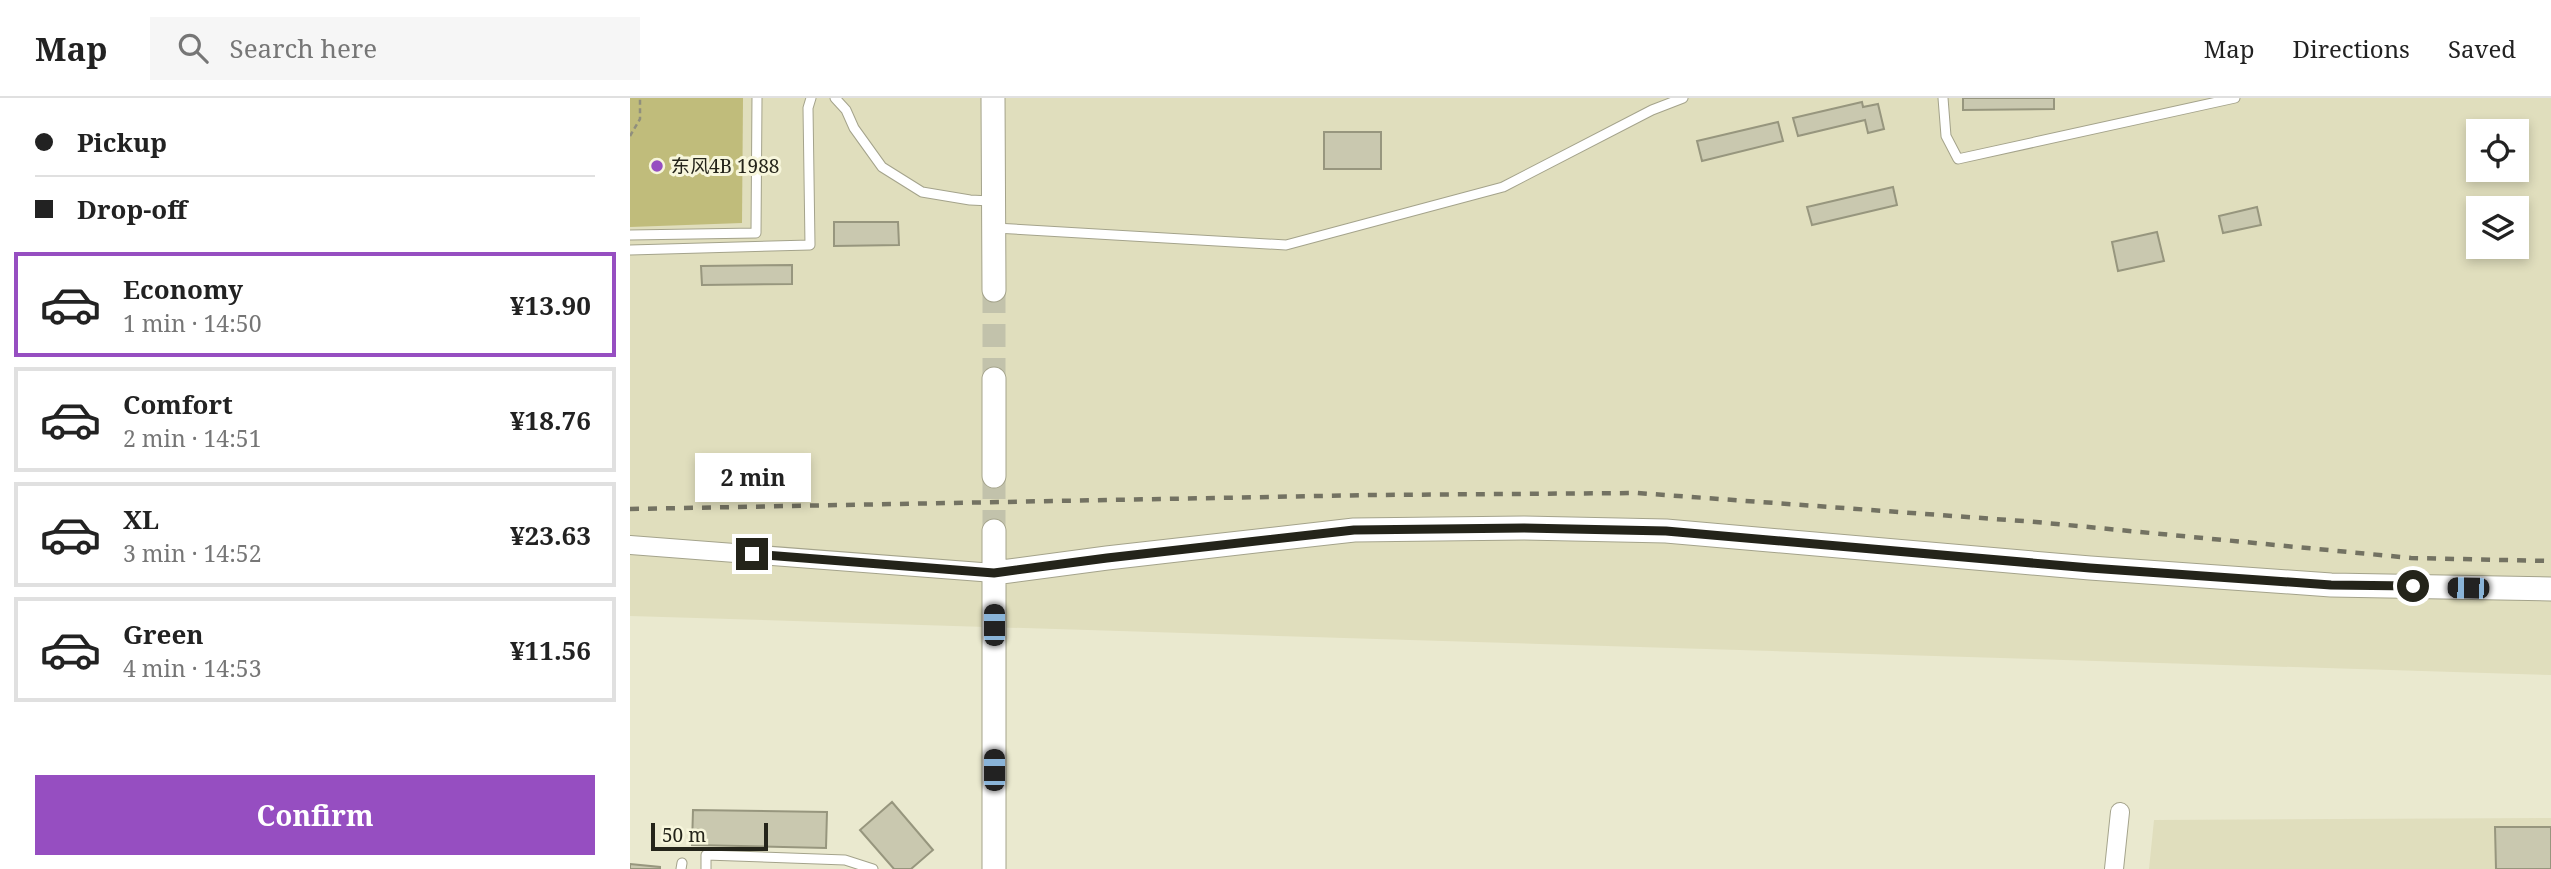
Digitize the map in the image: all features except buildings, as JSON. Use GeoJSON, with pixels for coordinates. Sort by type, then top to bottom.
{"type":"FeatureCollection","features":[{"type":"Feature","properties":{"kind":"street"},"geometry":{"type":"LineString","coordinates":[[993,98],[994,290]]}},
{"type":"Feature","properties":{"kind":"street"},"geometry":{"type":"LineString","coordinates":[[994,379],[994,475]]}},
{"type":"Feature","properties":{"kind":"street"},"geometry":{"type":"LineString","coordinates":[[630,545],[994,573],[1354,530],[1524,528],[1666,531],[2090,568],[2331,585],[2551,589]]}},
{"type":"Feature","properties":{"kind":"street"},"geometry":{"type":"LineString","coordinates":[[994,531],[994,869]]}},
{"type":"Feature","properties":{"kind":"street"},"geometry":{"type":"LineString","coordinates":[[2114,869],[2120,812]]}},
{"type":"Feature","properties":{"kind":"lane"},"geometry":{"type":"LineString","coordinates":[[630,234],[756,233],[757,98]]}},
{"type":"Feature","properties":{"kind":"lane"},"geometry":{"type":"LineString","coordinates":[[630,250],[810,245],[808,108],[811,98]]}},
{"type":"Feature","properties":{"kind":"lane"},"geometry":{"type":"LineString","coordinates":[[835,98],[846,110],[854,128],[882,167],[922,192],[993,201]]}},
{"type":"Feature","properties":{"kind":"lane"},"geometry":{"type":"LineString","coordinates":[[993,228],[1286,244],[1503,187],[1652,110],[1683,98]]}},
{"type":"Feature","properties":{"kind":"lane"},"geometry":{"type":"LineString","coordinates":[[1943,98],[1946,136],[1958,159],[2235,98]]}},
{"type":"Feature","properties":{"kind":"lane"},"geometry":{"type":"LineString","coordinates":[[706,869],[706,855],[845,860],[873,869]]}},
{"type":"Feature","properties":{"kind":"path"},"geometry":{"type":"LineString","coordinates":[[630,136],[640,119],[640,98]]}},
{"type":"Feature","properties":{"kind":"shaded area"},"geometry":{"type":"Polygon","coordinates":[[[630,98],[2551,98],[2551,675],[630,616],[630,98]]]}},
{"type":"Feature","properties":{"kind":"shaded area"},"geometry":{"type":"Polygon","coordinates":[[[630,98],[743,98],[742,223],[630,227],[630,98]]]}},
{"type":"Feature","properties":{"kind":"shaded area"},"geometry":{"type":"Polygon","coordinates":[[[2551,818],[2551,869],[2149,869],[2154,820],[2551,818]]]}},
{"type":"Feature","properties":{"kind":"tunnel"},"geometry":{"type":"LineString","coordinates":[[994,290],[994,379]]}},
{"type":"Feature","properties":{"kind":"tunnel"},"geometry":{"type":"LineString","coordinates":[[994,476],[994,531]]}},
{"type":"Feature","properties":{"kind":"railway"},"geometry":{"type":"LineString","coordinates":[[630,509],[1373,495],[1637,493],[2036,522],[2411,558],[2551,561]]}},
{"type":"Feature","properties":{"kind":"place","name":"东风4B 1988"},"geometry":{"type":"Point","coordinates":[657,166]}},
{"type":"Feature","properties":{"kind":"route"},"geometry":{"type":"LineString","coordinates":[[752,554],[994,573],[1354,530],[1524,528],[1666,531],[2090,568],[2331,585],[2413,586]]}}]}
